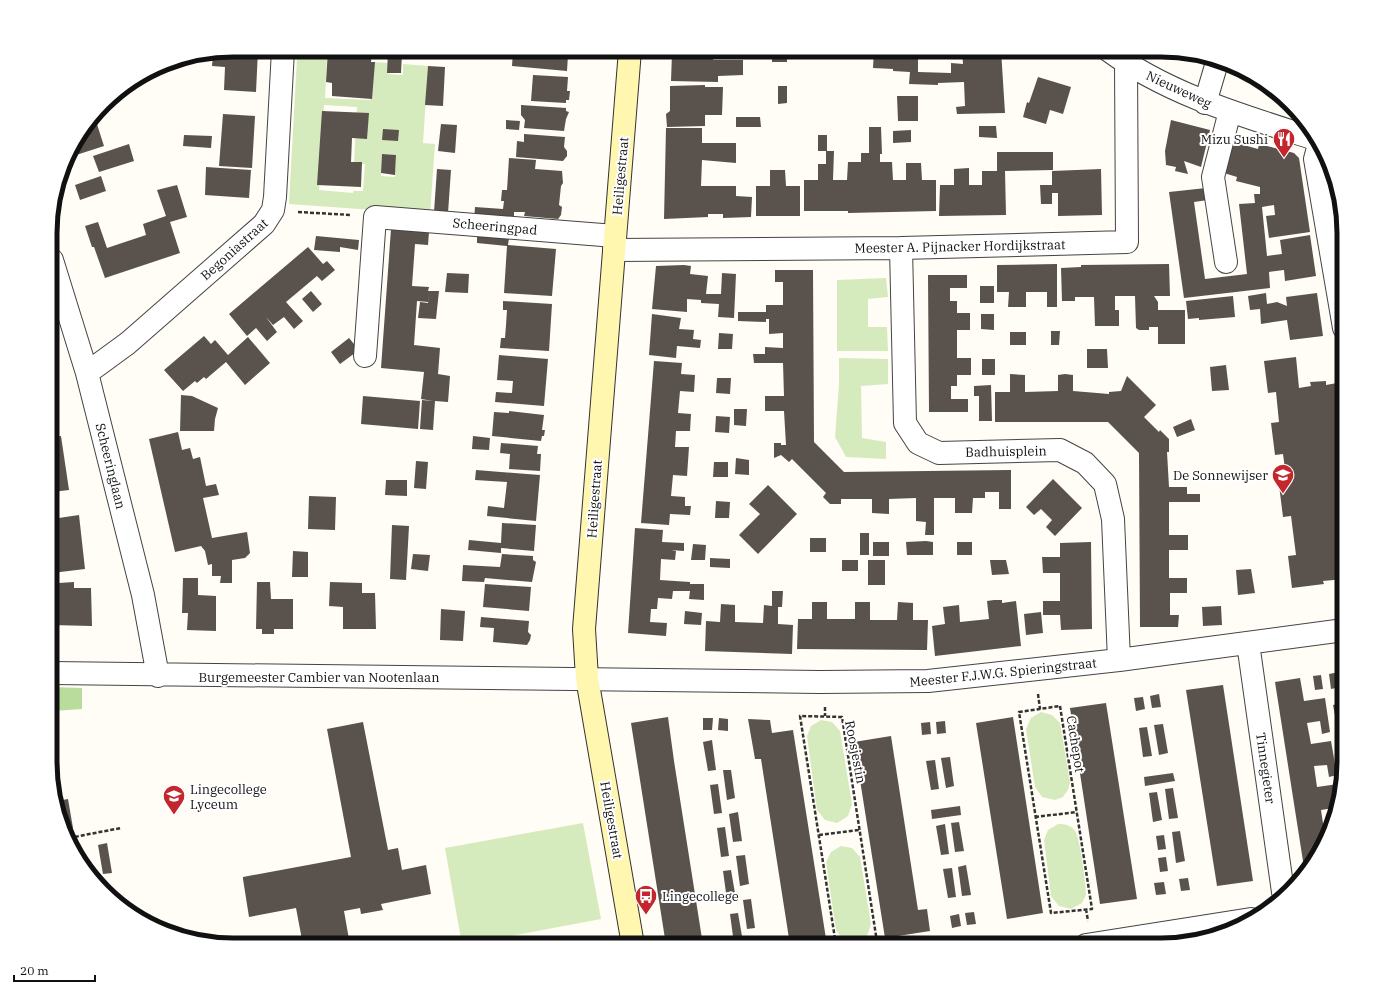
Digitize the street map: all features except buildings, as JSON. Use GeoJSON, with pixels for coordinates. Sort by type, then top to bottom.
{"type":"FeatureCollection","features":[{"type":"Feature","properties":{"kind":"street","name":"Begoniastraat"},"geometry":{"type":"LineString","coordinates":[[87,373],[128,343],[264,224],[273,210],[283,57]]}},
{"type":"Feature","properties":{"kind":"street","name":"Heiligestraat"},"geometry":{"type":"LineString","coordinates":[[629,57],[584,629],[587,678],[633,938]]}},
{"type":"Feature","properties":{"kind":"street","name":"Nieuweweg"},"geometry":{"type":"LineString","coordinates":[[1118,57],[1126,63],[1204,103],[1308,137]]}},
{"type":"Feature","properties":{"kind":"street","name":"Meester A. Pijnacker Hordijkstraat"},"geometry":{"type":"LineString","coordinates":[[615,243],[901,248],[1127,242],[1126,63]]}},
{"type":"Feature","properties":{"kind":"street"},"geometry":{"type":"LineString","coordinates":[[1204,103],[1216,66]]}},
{"type":"Feature","properties":{"kind":"street"},"geometry":{"type":"LineString","coordinates":[[1226,262],[1213,177],[1230,111]]}},
{"type":"Feature","properties":{"kind":"street"},"geometry":{"type":"LineString","coordinates":[[1317,152],[1315,159],[1337,287]]}},
{"type":"Feature","properties":{"kind":"street","name":"Scheeringpad"},"geometry":{"type":"LineString","coordinates":[[375,217],[615,243]]}},
{"type":"Feature","properties":{"kind":"street"},"geometry":{"type":"LineString","coordinates":[[365,356],[375,217]]}},
{"type":"Feature","properties":{"kind":"street","name":"Badhuisplein"},"geometry":{"type":"LineString","coordinates":[[901,248],[904,423],[918,443],[939,452],[1060,450],[1085,463],[1105,484],[1113,519],[1119,660]]}},
{"type":"Feature","properties":{"kind":"street","name":"Scheeringlaan"},"geometry":{"type":"LineString","coordinates":[[57,276],[87,373],[143,595],[158,676]]}},
{"type":"Feature","properties":{"kind":"street","name":"Meester F.J.W.G. Spieringstraat"},"geometry":{"type":"LineString","coordinates":[[587,678],[820,682],[928,681],[1119,660],[1337,631]]}},
{"type":"Feature","properties":{"kind":"street","name":"Tinnegieter"},"geometry":{"type":"LineString","coordinates":[[1248,643],[1283,888]]}},
{"type":"Feature","properties":{"kind":"street","name":"Burgemeester Cambier van Nootenlaan"},"geometry":{"type":"LineString","coordinates":[[57,673],[158,676],[587,678]]}},
{"type":"Feature","properties":{"kind":"street"},"geometry":{"type":"LineString","coordinates":[[1130,938],[1236,921]]}},
{"type":"Feature","properties":{"kind":"path"},"geometry":{"type":"LineString","coordinates":[[273,210],[375,217]]}},
{"type":"Feature","properties":{"kind":"path","name":"Cachepot"},"geometry":{"type":"LineString","coordinates":[[1060,706],[1077,812],[1092,909],[1051,913],[1019,712],[1060,706]]}},
{"type":"Feature","properties":{"kind":"path","name":"Roosjestin"},"geometry":{"type":"LineString","coordinates":[[835,938],[800,716],[842,717],[876,938]]}},
{"type":"Feature","properties":{"kind":"path"},"geometry":{"type":"LineString","coordinates":[[1035,817],[1077,812]]}},
{"type":"Feature","properties":{"kind":"path"},"geometry":{"type":"LineString","coordinates":[[74,837],[121,828]]}},
{"type":"Feature","properties":{"kind":"path"},"geometry":{"type":"LineString","coordinates":[[819,835],[860,830]]}},
{"type":"Feature","properties":{"kind":"green space"},"geometry":{"type":"Polygon","coordinates":[[[297,58],[327,59],[325,98],[370,100],[373,62],[388,63],[388,74],[403,75],[403,64],[428,66],[423,143],[435,144],[430,214],[289,204],[297,58]],[[324,105],[319,190],[353,193],[353,191],[363,191],[365,164],[354,163],[357,107],[324,105]],[[382,154],[381,176],[395,177],[396,155],[382,154]]]}},
{"type":"Feature","properties":{"kind":"green space"},"geometry":{"type":"Polygon","coordinates":[[[886,278],[888,297],[868,299],[868,327],[887,327],[888,351],[837,351],[837,280],[886,278]]]}},
{"type":"Feature","properties":{"kind":"green space"},"geometry":{"type":"Polygon","coordinates":[[[839,358],[888,359],[888,384],[861,386],[862,438],[886,442],[886,459],[846,457],[835,437],[839,385],[839,358]]]}},
{"type":"Feature","properties":{"kind":"green space"},"geometry":{"type":"Polygon","coordinates":[[[57,687],[82,688],[82,709],[57,711],[57,687]]]}},
{"type":"Feature","properties":{"kind":"green space"},"geometry":{"type":"Polygon","coordinates":[[[1041,712],[1052,715],[1060,723],[1070,782],[1068,790],[1063,797],[1055,800],[1042,797],[1035,787],[1026,729],[1031,718],[1041,712]]]}},
{"type":"Feature","properties":{"kind":"green space"},"geometry":{"type":"Polygon","coordinates":[[[821,720],[832,722],[840,731],[852,804],[848,816],[837,823],[825,820],[817,810],[807,736],[811,726],[821,720]]]}},
{"type":"Feature","properties":{"kind":"green space"},"geometry":{"type":"Polygon","coordinates":[[[583,823],[601,919],[499,938],[461,938],[445,848],[583,823]]]}},
{"type":"Feature","properties":{"kind":"green space"},"geometry":{"type":"Polygon","coordinates":[[[1058,824],[1072,827],[1079,842],[1086,895],[1082,903],[1071,909],[1059,906],[1051,896],[1044,840],[1048,830],[1058,824]]]}},
{"type":"Feature","properties":{"kind":"green space"},"geometry":{"type":"Polygon","coordinates":[[[841,846],[852,848],[860,857],[871,924],[867,936],[864,938],[842,938],[836,930],[826,862],[831,852],[841,846]]]}},
{"type":"Feature","properties":{"kind":"place","name":"Mizu Sushi"},"geometry":{"type":"Point","coordinates":[1284,158]}},
{"type":"Feature","properties":{"kind":"place","name":"De Sonnewijser"},"geometry":{"type":"Point","coordinates":[1283,494]}},
{"type":"Feature","properties":{"kind":"place","name":"Lingecollege Lyceum"},"geometry":{"type":"Point","coordinates":[174,816]}},
{"type":"Feature","properties":{"kind":"place","name":"Lingecollege"},"geometry":{"type":"Point","coordinates":[646,916]}}]}
